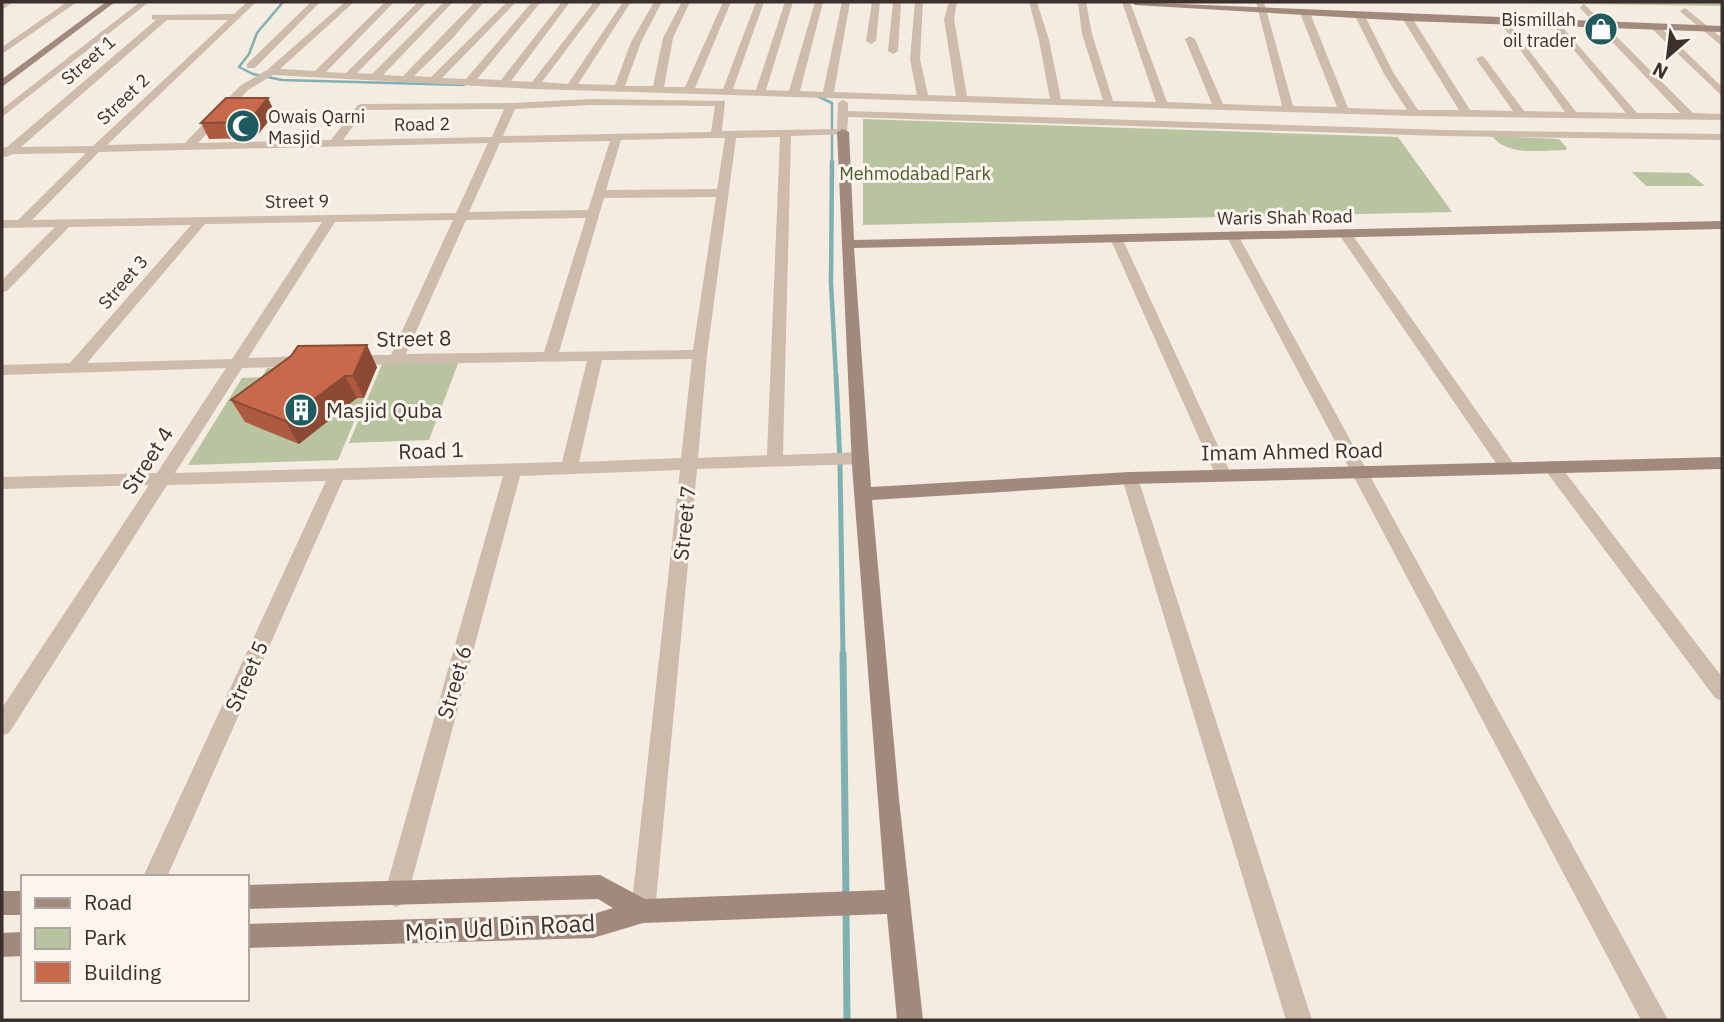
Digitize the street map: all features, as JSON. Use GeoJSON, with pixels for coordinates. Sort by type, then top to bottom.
{"type":"FeatureCollection","features":[{"type":"Feature","properties":{"kind":"street"},"geometry":{"type":"LineString","coordinates":[[2,6],[9,2]]}},
{"type":"Feature","properties":{"kind":"street"},"geometry":{"type":"LineString","coordinates":[[2,51],[73,2]]}},
{"type":"Feature","properties":{"kind":"street"},"geometry":{"type":"LineString","coordinates":[[2,84],[111,2]]}},
{"type":"Feature","properties":{"kind":"street"},"geometry":{"type":"LineString","coordinates":[[2,114],[145,2]]}},
{"type":"Feature","properties":{"kind":"street","name":"Street 2"},"geometry":{"type":"LineString","coordinates":[[20,225],[96,149],[252,2]]}},
{"type":"Feature","properties":{"kind":"street"},"geometry":{"type":"LineString","coordinates":[[251,66],[316,2]]}},
{"type":"Feature","properties":{"kind":"street"},"geometry":{"type":"LineString","coordinates":[[189,146],[244,88],[268,74],[350,2]]}},
{"type":"Feature","properties":{"kind":"street"},"geometry":{"type":"LineString","coordinates":[[316,76],[390,2]]}},
{"type":"Feature","properties":{"kind":"street"},"geometry":{"type":"LineString","coordinates":[[348,76],[423,2]]}},
{"type":"Feature","properties":{"kind":"street"},"geometry":{"type":"LineString","coordinates":[[374,78],[449,2]]}},
{"type":"Feature","properties":{"kind":"street"},"geometry":{"type":"LineString","coordinates":[[405,79],[447,40],[480,2]]}},
{"type":"Feature","properties":{"kind":"street"},"geometry":{"type":"LineString","coordinates":[[433,81],[512,2]]}},
{"type":"Feature","properties":{"kind":"street"},"geometry":{"type":"LineString","coordinates":[[468,83],[537,2]]}},
{"type":"Feature","properties":{"kind":"street"},"geometry":{"type":"LineString","coordinates":[[503,85],[566,2]]}},
{"type":"Feature","properties":{"kind":"street"},"geometry":{"type":"LineString","coordinates":[[534,86],[598,2]]}},
{"type":"Feature","properties":{"kind":"street"},"geometry":{"type":"LineString","coordinates":[[571,87],[627,2]]}},
{"type":"Feature","properties":{"kind":"street"},"geometry":{"type":"LineString","coordinates":[[619,88],[636,42],[658,2]]}},
{"type":"Feature","properties":{"kind":"street"},"geometry":{"type":"LineString","coordinates":[[658,89],[668,38],[686,2]]}},
{"type":"Feature","properties":{"kind":"street"},"geometry":{"type":"LineString","coordinates":[[689,90],[727,2]]}},
{"type":"Feature","properties":{"kind":"street"},"geometry":{"type":"LineString","coordinates":[[727,91],[760,2]]}},
{"type":"Feature","properties":{"kind":"street"},"geometry":{"type":"LineString","coordinates":[[760,92],[789,2]]}},
{"type":"Feature","properties":{"kind":"street"},"geometry":{"type":"LineString","coordinates":[[794,93],[818,2]]}},
{"type":"Feature","properties":{"kind":"street"},"geometry":{"type":"LineString","coordinates":[[828,94],[846,2]]}},
{"type":"Feature","properties":{"kind":"street"},"geometry":{"type":"LineString","coordinates":[[871,41],[876,2]]}},
{"type":"Feature","properties":{"kind":"street"},"geometry":{"type":"LineString","coordinates":[[892,51],[897,2]]}},
{"type":"Feature","properties":{"kind":"street"},"geometry":{"type":"LineString","coordinates":[[919,2],[915,59],[923,96]]}},
{"type":"Feature","properties":{"kind":"street"},"geometry":{"type":"LineString","coordinates":[[953,2],[949,19],[962,98]]}},
{"type":"Feature","properties":{"kind":"street"},"geometry":{"type":"LineString","coordinates":[[1033,2],[1044,40],[1056,102]]}},
{"type":"Feature","properties":{"kind":"street"},"geometry":{"type":"LineString","coordinates":[[1082,2],[1087,34],[1110,103]]}},
{"type":"Feature","properties":{"kind":"street"},"geometry":{"type":"LineString","coordinates":[[1126,2],[1162,104]]}},
{"type":"Feature","properties":{"kind":"street"},"geometry":{"type":"LineString","coordinates":[[1135,2],[1260,6],[1305,13],[1360,16],[1722,29]]}},
{"type":"Feature","properties":{"kind":"street"},"geometry":{"type":"LineString","coordinates":[[1260,6],[1287,109]]}},
{"type":"Feature","properties":{"kind":"street"},"geometry":{"type":"LineString","coordinates":[[1584,7],[1690,117]]}},
{"type":"Feature","properties":{"kind":"street"},"geometry":{"type":"LineString","coordinates":[[1685,11],[1722,43]]}},
{"type":"Feature","properties":{"kind":"street"},"geometry":{"type":"LineString","coordinates":[[1305,13],[1344,111]]}},
{"type":"Feature","properties":{"kind":"street"},"geometry":{"type":"LineString","coordinates":[[1360,16],[1388,72],[1415,113]]}},
{"type":"Feature","properties":{"kind":"street"},"geometry":{"type":"LineString","coordinates":[[165,17],[235,17]]}},
{"type":"Feature","properties":{"kind":"street","name":"Street 1"},"geometry":{"type":"LineString","coordinates":[[124,18],[165,17]]}},
{"type":"Feature","properties":{"kind":"street","name":"Street 1"},"geometry":{"type":"LineString","coordinates":[[4,153],[165,17]]}},
{"type":"Feature","properties":{"kind":"street"},"geometry":{"type":"LineString","coordinates":[[1407,18],[1467,114]]}},
{"type":"Feature","properties":{"kind":"street"},"geometry":{"type":"LineString","coordinates":[[1505,22],[1574,117]]}},
{"type":"Feature","properties":{"kind":"street"},"geometry":{"type":"LineString","coordinates":[[1557,24],[1635,117]]}},
{"type":"Feature","properties":{"kind":"street"},"geometry":{"type":"LineString","coordinates":[[1655,27],[1722,93]]}},
{"type":"Feature","properties":{"kind":"street"},"geometry":{"type":"LineString","coordinates":[[1190,39],[1219,107]]}},
{"type":"Feature","properties":{"kind":"street"},"geometry":{"type":"LineString","coordinates":[[1480,59],[1521,116]]}},
{"type":"Feature","properties":{"kind":"street"},"geometry":{"type":"LineString","coordinates":[[268,74],[503,85],[1344,111],[1574,117],[1722,117]]}},
{"type":"Feature","properties":{"kind":"street"},"geometry":{"type":"LineString","coordinates":[[844,95],[840,126],[848,244],[852,458],[864,494],[897,902],[910,1020]]}},
{"type":"Feature","properties":{"kind":"street"},"geometry":{"type":"LineString","coordinates":[[335,144],[362,107],[511,106],[592,102],[722,103],[716,136]]}},
{"type":"Feature","properties":{"kind":"street"},"geometry":{"type":"LineString","coordinates":[[396,359],[511,106]]}},
{"type":"Feature","properties":{"kind":"street"},"geometry":{"type":"LineString","coordinates":[[1617,117],[1638,136]]}},
{"type":"Feature","properties":{"kind":"street","name":"Road 2"},"geometry":{"type":"LineString","coordinates":[[4,153],[189,146],[731,136],[789,134],[840,126],[1722,136]]}},
{"type":"Feature","properties":{"kind":"street"},"geometry":{"type":"LineString","coordinates":[[775,460],[789,134]]}},
{"type":"Feature","properties":{"kind":"street","name":"Street 7"},"geometry":{"type":"LineString","coordinates":[[643,911],[700,354],[731,136]]}},
{"type":"Feature","properties":{"kind":"street"},"geometry":{"type":"LineString","coordinates":[[550,356],[616,139]]}},
{"type":"Feature","properties":{"kind":"street"},"geometry":{"type":"LineString","coordinates":[[600,194],[724,193]]}},
{"type":"Feature","properties":{"kind":"street","name":"Street 9"},"geometry":{"type":"LineString","coordinates":[[2,225],[592,214]]}},
{"type":"Feature","properties":{"kind":"street","name":"Street 4"},"geometry":{"type":"LineString","coordinates":[[2,726],[331,218]]}},
{"type":"Feature","properties":{"kind":"street","name":"Street 3"},"geometry":{"type":"LineString","coordinates":[[73,369],[202,220]]}},
{"type":"Feature","properties":{"kind":"street"},"geometry":{"type":"LineString","coordinates":[[2,288],[65,224]]}},
{"type":"Feature","properties":{"kind":"street","name":"Waris Shah Road"},"geometry":{"type":"LineString","coordinates":[[848,244],[1722,225]]}},
{"type":"Feature","properties":{"kind":"street"},"geometry":{"type":"LineString","coordinates":[[1344,233],[1508,468]]}},
{"type":"Feature","properties":{"kind":"street"},"geometry":{"type":"LineString","coordinates":[[1232,235],[1655,1020]]}},
{"type":"Feature","properties":{"kind":"street"},"geometry":{"type":"LineString","coordinates":[[1116,238],[1224,475]]}},
{"type":"Feature","properties":{"kind":"street","name":"Street 8"},"geometry":{"type":"LineString","coordinates":[[2,370],[238,362],[700,354]]}},
{"type":"Feature","properties":{"kind":"street"},"geometry":{"type":"LineString","coordinates":[[569,468],[595,357]]}},
{"type":"Feature","properties":{"kind":"street","name":"Road 1"},"geometry":{"type":"LineString","coordinates":[[2,483],[852,458]]}},
{"type":"Feature","properties":{"kind":"street","name":"Imam Ahmed Road"},"geometry":{"type":"LineString","coordinates":[[864,494],[1130,478],[1722,463]]}},
{"type":"Feature","properties":{"kind":"street"},"geometry":{"type":"LineString","coordinates":[[1552,467],[1722,692]]}},
{"type":"Feature","properties":{"kind":"street","name":"Street 6"},"geometry":{"type":"LineString","coordinates":[[396,895],[513,470]]}},
{"type":"Feature","properties":{"kind":"street","name":"Street 5"},"geometry":{"type":"LineString","coordinates":[[156,875],[337,475]]}},
{"type":"Feature","properties":{"kind":"street"},"geometry":{"type":"LineString","coordinates":[[1130,478],[1299,1020]]}},
{"type":"Feature","properties":{"kind":"street","name":"Moin Ud Din Road"},"geometry":{"type":"LineString","coordinates":[[248,897],[396,895],[600,887],[643,911]]}},
{"type":"Feature","properties":{"kind":"street"},"geometry":{"type":"LineString","coordinates":[[643,911],[897,902]]}},
{"type":"Feature","properties":{"kind":"street"},"geometry":{"type":"LineString","coordinates":[[2,903],[21,903]]}},
{"type":"Feature","properties":{"kind":"street","name":"Moin Ud Din Road"},"geometry":{"type":"LineString","coordinates":[[248,936],[593,926],[643,911]]}},
{"type":"Feature","properties":{"kind":"street"},"geometry":{"type":"LineString","coordinates":[[2,945],[21,944]]}},
{"type":"Feature","properties":{"kind":"green space"},"geometry":{"type":"Polygon","coordinates":[[[1464,2],[1722,2],[1722,6],[1464,2]]]}},
{"type":"Feature","properties":{"kind":"green space","name":"Mehmodabad Park"},"geometry":{"type":"Polygon","coordinates":[[[863,119],[1398,137],[1452,212],[863,225],[863,119]]]}},
{"type":"Feature","properties":{"kind":"green space"},"geometry":{"type":"Polygon","coordinates":[[[1492,136],[1559,139],[1567,148],[1516,150],[1499,143],[1492,136]]]}},
{"type":"Feature","properties":{"kind":"green space"},"geometry":{"type":"Polygon","coordinates":[[[1632,172],[1689,173],[1705,186],[1646,186],[1632,172]]]}},
{"type":"Feature","properties":{"kind":"green space"},"geometry":{"type":"Polygon","coordinates":[[[459,361],[429,440],[349,443],[382,364],[459,361]]]}},
{"type":"Feature","properties":{"kind":"green space"},"geometry":{"type":"Polygon","coordinates":[[[267,368],[310,368],[357,398],[364,398],[338,460],[188,465],[242,378],[262,377],[267,368]]]}},
{"type":"Feature","properties":{"kind":"building"},"geometry":{"type":"Polygon","coordinates":[[[226,98],[268,98],[248,122],[201,123],[226,98]]]}},
{"type":"Feature","properties":{"kind":"building"},"geometry":{"type":"Polygon","coordinates":[[[367,345],[353,376],[345,376],[285,421],[231,400],[291,356],[298,346],[367,345]]]}},
{"type":"Feature","properties":{"kind":"waterway"},"geometry":{"type":"LineString","coordinates":[[283,2],[257,33],[249,54],[239,67],[253,74],[282,80],[464,85]]}},
{"type":"Feature","properties":{"kind":"waterway"},"geometry":{"type":"LineString","coordinates":[[817,96],[832,103],[832,162]]}},
{"type":"Feature","properties":{"kind":"waterway"},"geometry":{"type":"LineString","coordinates":[[832,162],[831,283],[836,377]]}},
{"type":"Feature","properties":{"kind":"waterway"},"geometry":{"type":"LineString","coordinates":[[836,375],[843,656]]}},
{"type":"Feature","properties":{"kind":"waterway"},"geometry":{"type":"LineString","coordinates":[[843,654],[846,898]]}},
{"type":"Feature","properties":{"kind":"waterway"},"geometry":{"type":"LineString","coordinates":[[846,911],[847,1020]]}},
{"type":"Feature","properties":{"kind":"place","name":"Bismillah oil trader"},"geometry":{"type":"Point","coordinates":[1601,29]}},
{"type":"Feature","properties":{"kind":"place","name":"Owais Qarni Masjid"},"geometry":{"type":"Point","coordinates":[243,126]}},
{"type":"Feature","properties":{"kind":"place","name":"Masjid Quba"},"geometry":{"type":"Point","coordinates":[301,410]}}]}
